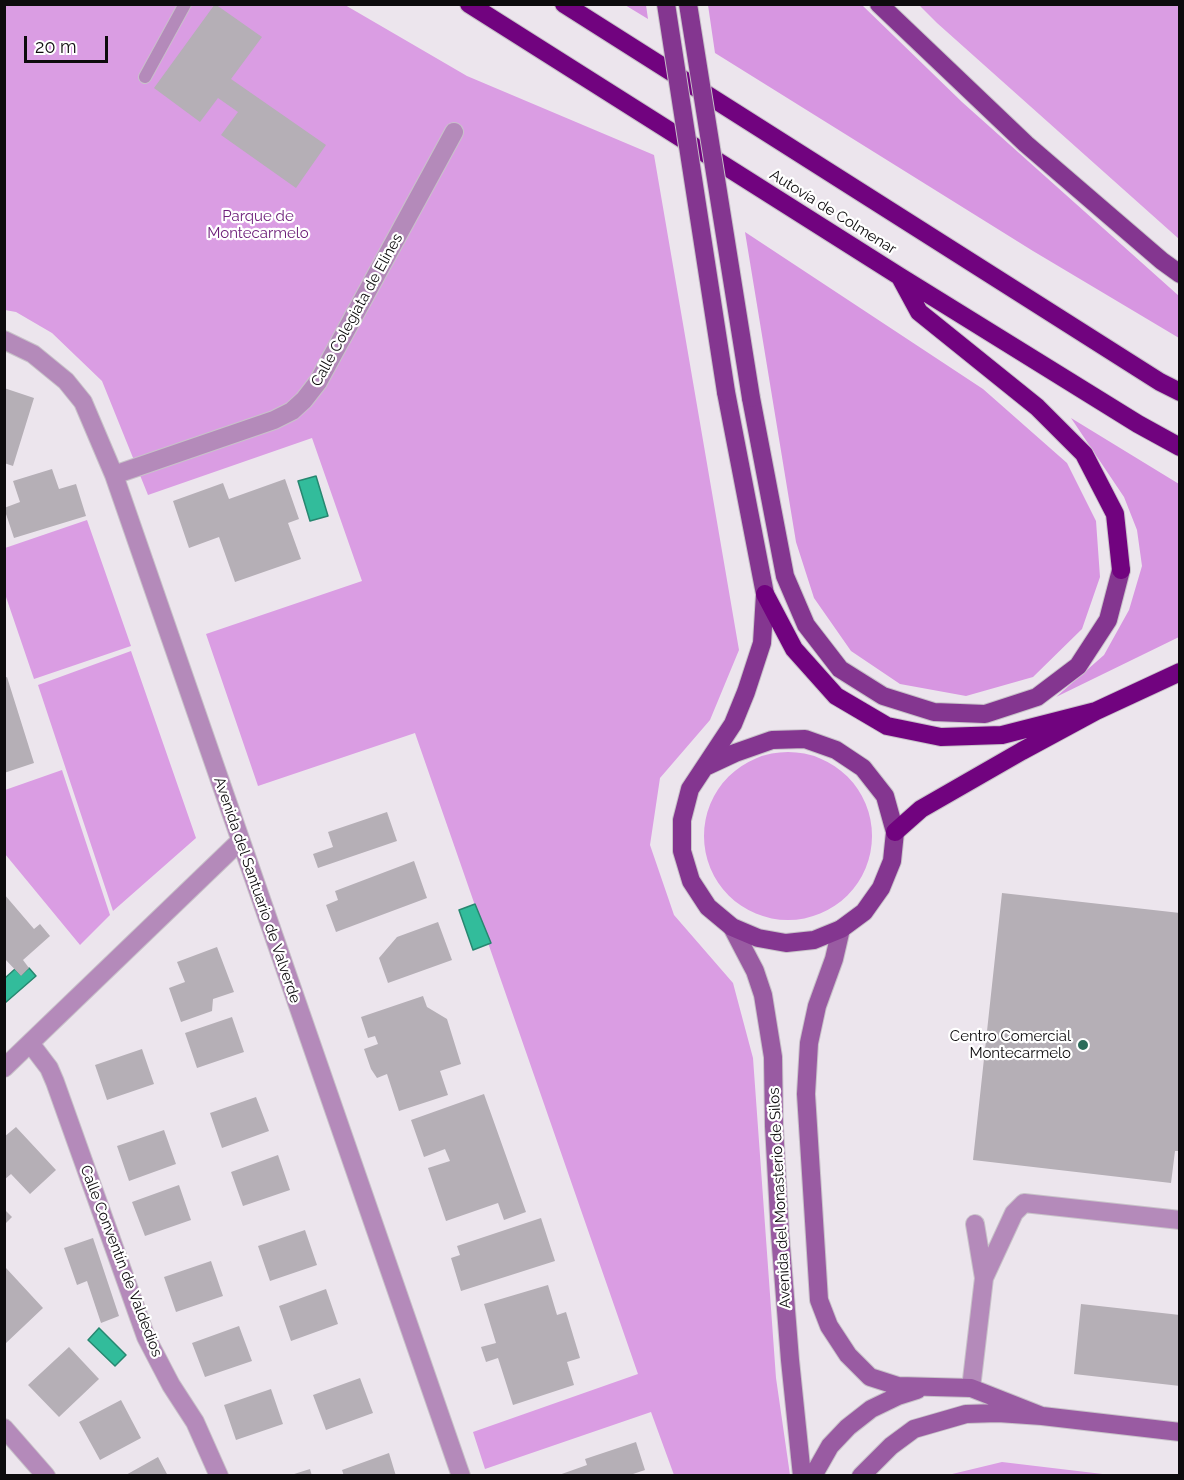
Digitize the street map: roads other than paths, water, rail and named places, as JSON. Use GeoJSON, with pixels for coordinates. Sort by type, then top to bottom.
{"type":"FeatureCollection","features":[{"type":"Feature","properties":{"kind":"highway","name":"Autovía de Colmenar"},"geometry":{"type":"LineString","coordinates":[[469,4],[899,276],[1179,447]]}},
{"type":"Feature","properties":{"kind":"highway","name":"Autovía de Colmenar"},"geometry":{"type":"LineString","coordinates":[[564,4],[1140,370],[1179,392]]}},
{"type":"Feature","properties":{"kind":"highway"},"geometry":{"type":"LineString","coordinates":[[899,276],[919,312],[1037,406],[1084,454],[1115,514],[1121,570]]}},
{"type":"Feature","properties":{"kind":"highway"},"geometry":{"type":"LineString","coordinates":[[765,594],[794,649],[836,696],[887,726],[941,737],[1002,735],[1096,711]]}},
{"type":"Feature","properties":{"kind":"highway"},"geometry":{"type":"LineString","coordinates":[[895,832],[921,809],[1096,711],[1179,672]]}},
{"type":"Feature","properties":{"kind":"main road"},"geometry":{"type":"LineString","coordinates":[[666,4],[726,392],[765,594],[762,643],[733,724],[690,789],[681,820],[682,851],[691,881],[708,907],[732,927],[758,939],[786,943],[814,940],[840,929],[864,912],[881,888],[892,861],[895,832],[885,796],[863,768],[836,750],[805,739],[772,740],[705,767]]}},
{"type":"Feature","properties":{"kind":"main road"},"geometry":{"type":"LineString","coordinates":[[688,4],[751,398],[785,576],[806,625],[840,669],[883,696],[934,712],[985,714],[1037,697],[1078,666],[1108,620],[1121,570]]}},
{"type":"Feature","properties":{"kind":"main road"},"geometry":{"type":"LineString","coordinates":[[879,4],[1026,144],[1179,274]]}},
{"type":"Feature","properties":{"kind":"street","name":"Calle Colegiata de Elines"},"geometry":{"type":"LineString","coordinates":[[114,475],[274,420],[292,411],[304,400],[318,382],[454,132]]}},
{"type":"Feature","properties":{"kind":"street","name":"Avenida del Santuario de Valverde"},"geometry":{"type":"LineString","coordinates":[[4,340],[33,354],[66,381],[83,402],[114,475],[461,1476]]}},
{"type":"Feature","properties":{"kind":"street"},"geometry":{"type":"LineString","coordinates":[[8,1056],[30,1044],[240,841]]}},
{"type":"Feature","properties":{"kind":"street","name":"Avenida del Monasterio de Silos"},"geometry":{"type":"LineString","coordinates":[[732,927],[755,971],[763,995],[773,1057],[780,1234],[802,1476]]}},
{"type":"Feature","properties":{"kind":"street","name":"Avenida del Monasterio de Silos"},"geometry":{"type":"LineString","coordinates":[[840,929],[834,959],[818,1006],[809,1043],[807,1072],[807,1119],[819,1300],[829,1326],[848,1355],[870,1377],[898,1386],[971,1388],[1042,1416]]}},
{"type":"Feature","properties":{"kind":"street","name":"Calle Conventín de Valdedios"},"geometry":{"type":"LineString","coordinates":[[30,1044],[49,1068],[55,1082],[146,1336],[167,1377],[195,1422],[219,1476]]}},
{"type":"Feature","properties":{"kind":"street"},"geometry":{"type":"LineString","coordinates":[[984,1278],[1014,1213],[1024,1203],[1179,1220]]}},
{"type":"Feature","properties":{"kind":"street"},"geometry":{"type":"LineString","coordinates":[[971,1388],[984,1278],[975,1224]]}},
{"type":"Feature","properties":{"kind":"street"},"geometry":{"type":"LineString","coordinates":[[813,1476],[830,1446],[848,1427],[880,1405],[898,1396],[924,1388]]}},
{"type":"Feature","properties":{"kind":"street","name":"Avenida del Monasterio de Silos"},"geometry":{"type":"LineString","coordinates":[[861,1476],[891,1446],[914,1429],[966,1414],[998,1413],[1042,1416],[1179,1432]]}},
{"type":"Feature","properties":{"kind":"street"},"geometry":{"type":"LineString","coordinates":[[4,1428],[46,1476]]}},
{"type":"Feature","properties":{"kind":"lane"},"geometry":{"type":"LineString","coordinates":[[146,77],[184,4]]}},
{"type":"Feature","properties":{"kind":"place","name":"Centro Comercial Montecarmelo"},"geometry":{"type":"Point","coordinates":[1083,1045]}},
{"type":"Feature","properties":{"kind":"park label","name":"Parque de Montecarmelo"},"geometry":{"type":"Point","coordinates":[258,224]}}]}
